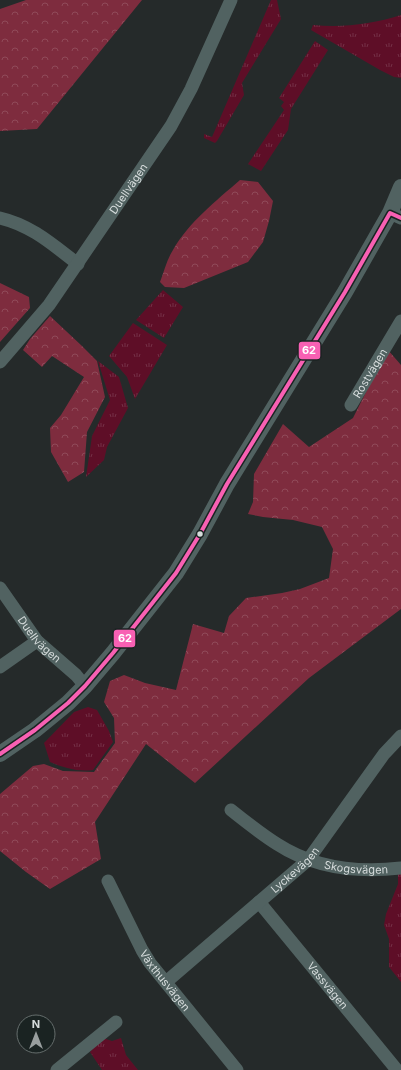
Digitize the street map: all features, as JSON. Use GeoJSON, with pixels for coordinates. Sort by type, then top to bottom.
{"type":"FeatureCollection","features":[{"type":"Feature","properties":{"kind":"street","name":"Duellvägen"},"geometry":{"type":"LineString","coordinates":[[0,362],[49,305],[171,126],[194,82],[230,0]]}},
{"type":"Feature","properties":{"kind":"street"},"geometry":{"type":"LineString","coordinates":[[0,754],[35,730],[68,703],[85,686],[176,573],[200,534],[227,484],[345,292],[396,215],[401,187]]}},
{"type":"Feature","properties":{"kind":"street"},"geometry":{"type":"LineString","coordinates":[[0,218],[20,224],[36,232],[78,264]]}},
{"type":"Feature","properties":{"kind":"street","name":"Rostvägen"},"geometry":{"type":"LineString","coordinates":[[351,405],[401,321]]}},
{"type":"Feature","properties":{"kind":"street","name":"Duellvägen"},"geometry":{"type":"LineString","coordinates":[[0,588],[37,641],[76,675],[85,686]]}},
{"type":"Feature","properties":{"kind":"street"},"geometry":{"type":"LineString","coordinates":[[0,667],[37,641]]}},
{"type":"Feature","properties":{"kind":"street","name":"Lyckevägen"},"geometry":{"type":"LineString","coordinates":[[166,982],[308,860],[384,754],[401,736]]}},
{"type":"Feature","properties":{"kind":"street","name":"Skogsvägen"},"geometry":{"type":"LineString","coordinates":[[231,810],[278,845],[308,860],[353,869],[370,870],[401,868]]}},
{"type":"Feature","properties":{"kind":"street","name":"Växthusvägen"},"geometry":{"type":"LineString","coordinates":[[108,881],[142,950],[156,973],[166,982],[237,1070]]}},
{"type":"Feature","properties":{"kind":"street","name":"Vassvägen"},"geometry":{"type":"LineString","coordinates":[[259,902],[397,1070]]}},
{"type":"Feature","properties":{"kind":"street"},"geometry":{"type":"LineString","coordinates":[[57,1070],[116,1022]]}},
{"type":"Feature","properties":{"kind":"green space"},"geometry":{"type":"Polygon","coordinates":[[[26,0],[142,0],[37,129],[0,131],[0,9],[26,0]]]}},
{"type":"Feature","properties":{"kind":"green space"},"geometry":{"type":"Polygon","coordinates":[[[271,0],[277,0],[281,19],[242,83],[244,95],[215,143],[204,138],[204,134],[212,137],[271,0]]]}},
{"type":"Feature","properties":{"kind":"green space"},"geometry":{"type":"Polygon","coordinates":[[[401,15],[401,78],[394,77],[380,70],[311,30],[313,25],[335,26],[358,24],[380,21],[401,15]]]}},
{"type":"Feature","properties":{"kind":"green space"},"geometry":{"type":"Polygon","coordinates":[[[315,41],[328,50],[291,109],[288,130],[261,171],[248,164],[284,110],[281,106],[284,102],[279,98],[315,41]]]}},
{"type":"Feature","properties":{"kind":"green space"},"geometry":{"type":"Polygon","coordinates":[[[240,180],[258,182],[273,201],[263,242],[248,262],[184,288],[165,287],[160,282],[169,257],[179,240],[212,204],[240,180]]]}},
{"type":"Feature","properties":{"kind":"green space"},"geometry":{"type":"Polygon","coordinates":[[[0,283],[29,297],[30,308],[0,342],[0,283]]]}},
{"type":"Feature","properties":{"kind":"green space"},"geometry":{"type":"Polygon","coordinates":[[[163,290],[183,307],[164,338],[136,320],[163,290]]]}},
{"type":"Feature","properties":{"kind":"green space"},"geometry":{"type":"Polygon","coordinates":[[[50,316],[97,361],[105,397],[87,432],[84,472],[68,482],[51,452],[50,428],[61,415],[84,377],[52,356],[42,367],[23,350],[30,339],[50,316]]]}},
{"type":"Feature","properties":{"kind":"green space"},"geometry":{"type":"Polygon","coordinates":[[[133,323],[167,345],[135,399],[127,377],[109,356],[133,323]]]}},
{"type":"Feature","properties":{"kind":"green space"},"geometry":{"type":"Polygon","coordinates":[[[388,350],[401,365],[401,609],[309,678],[195,783],[146,744],[95,822],[101,859],[50,889],[0,851],[0,794],[33,766],[44,764],[63,771],[94,772],[115,743],[114,718],[104,702],[110,681],[124,675],[145,683],[176,690],[193,624],[224,633],[229,616],[246,598],[300,589],[329,578],[333,549],[322,527],[293,520],[248,514],[253,502],[254,474],[283,424],[309,447],[353,418],[388,350]]]}},
{"type":"Feature","properties":{"kind":"green space"},"geometry":{"type":"Polygon","coordinates":[[[98,361],[119,377],[128,408],[107,447],[104,460],[86,477],[92,436],[110,400],[98,361]]]}},
{"type":"Feature","properties":{"kind":"green space"},"geometry":{"type":"Polygon","coordinates":[[[88,707],[97,710],[109,731],[113,742],[93,770],[71,769],[50,762],[44,743],[74,712],[88,707]]]}},
{"type":"Feature","properties":{"kind":"green space"},"geometry":{"type":"Polygon","coordinates":[[[398,874],[401,874],[401,982],[389,967],[389,939],[384,925],[386,914],[398,884],[398,874]]]}},
{"type":"Feature","properties":{"kind":"green space"},"geometry":{"type":"Polygon","coordinates":[[[103,1038],[112,1041],[121,1038],[126,1055],[138,1070],[102,1070],[90,1052],[103,1038]]]}},
{"type":"Feature","properties":{"kind":"transit line","name":"62"},"geometry":{"type":"LineString","coordinates":[[0,754],[35,730],[68,703],[85,686],[176,573],[200,534],[227,484],[345,292],[390,213],[401,218]]}}]}
